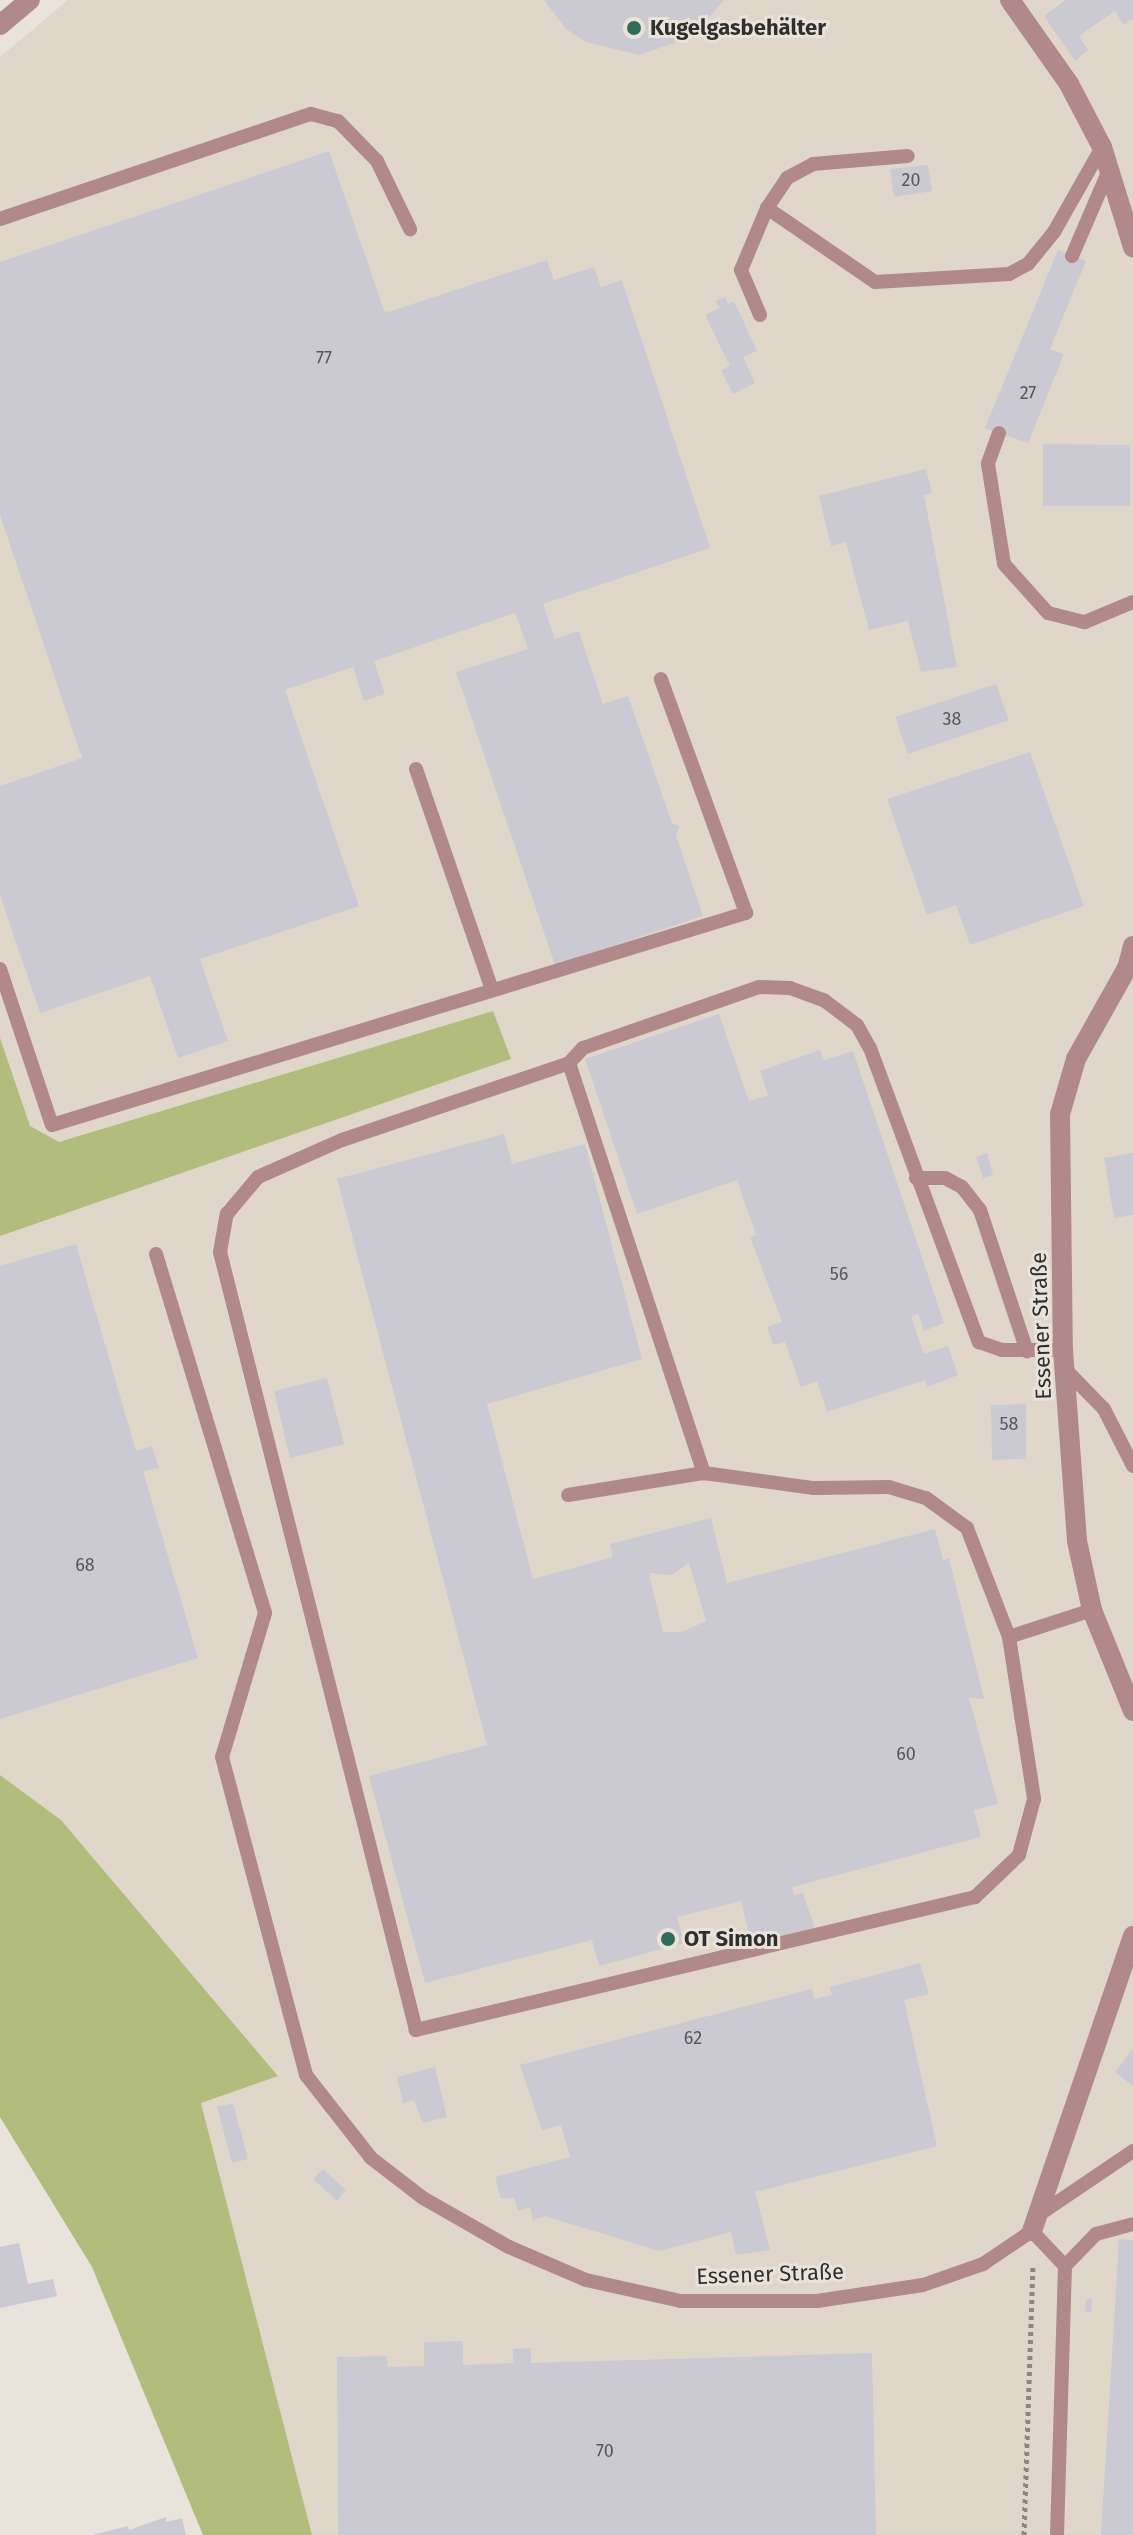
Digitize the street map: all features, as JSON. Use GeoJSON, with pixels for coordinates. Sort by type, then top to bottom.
{"type":"FeatureCollection","features":[{"type":"Feature","properties":{"kind":"street"},"geometry":{"type":"LineString","coordinates":[[0,25],[30,0]]}},
{"type":"Feature","properties":{"kind":"street"},"geometry":{"type":"LineString","coordinates":[[1010,0],[1069,84],[1102,147],[1133,247]]}},
{"type":"Feature","properties":{"kind":"street","name":"Essener Straße"},"geometry":{"type":"LineString","coordinates":[[1133,946],[1127,968],[1076,1059],[1060,1114],[1064,1359],[1077,1541],[1092,1610],[1133,1711]]}},
{"type":"Feature","properties":{"kind":"street"},"geometry":{"type":"LineString","coordinates":[[1034,2224],[1133,1936]]}},
{"type":"Feature","properties":{"kind":"lane"},"geometry":{"type":"LineString","coordinates":[[0,219],[311,114],[338,121],[377,161],[410,229]]}},
{"type":"Feature","properties":{"kind":"lane"},"geometry":{"type":"LineString","coordinates":[[767,208],[875,282],[1009,274],[1028,264],[1054,232],[1102,147]]}},
{"type":"Feature","properties":{"kind":"lane"},"geometry":{"type":"LineString","coordinates":[[760,315],[741,270],[767,208],[787,178],[813,164],[908,156]]}},
{"type":"Feature","properties":{"kind":"lane"},"geometry":{"type":"LineString","coordinates":[[1072,256],[1109,170]]}},
{"type":"Feature","properties":{"kind":"lane"},"geometry":{"type":"LineString","coordinates":[[999,433],[988,464],[1004,564],[1048,613],[1085,622],[1133,602]]}},
{"type":"Feature","properties":{"kind":"lane"},"geometry":{"type":"LineString","coordinates":[[0,969],[52,1125],[746,913],[661,679]]}},
{"type":"Feature","properties":{"kind":"lane"},"geometry":{"type":"LineString","coordinates":[[416,769],[492,990]]}},
{"type":"Feature","properties":{"kind":"lane"},"geometry":{"type":"LineString","coordinates":[[568,1495],[704,1473],[814,1488],[889,1487],[926,1498],[967,1528],[1009,1637],[1034,1799],[1019,1855],[975,1897],[416,2030],[220,1252],[227,1214],[258,1177],[342,1140],[569,1063],[583,1048],[745,992],[790,988],[825,1001],[857,1025],[979,1342],[1064,1359],[1104,1409],[1133,1466]]}},
{"type":"Feature","properties":{"kind":"lane"},"geometry":{"type":"LineString","coordinates":[[569,1063],[704,1473]]}},
{"type":"Feature","properties":{"kind":"lane"},"geometry":{"type":"LineString","coordinates":[[916,1178],[945,1178],[962,1187],[980,1210],[1027,1351]]}},
{"type":"Feature","properties":{"kind":"lane","name":"Essener Straße"},"geometry":{"type":"LineString","coordinates":[[156,1254],[265,1613],[222,1757],[306,2075],[371,2158],[423,2198],[509,2247],[600,2283],[681,2301],[817,2301],[923,2285],[983,2264],[1133,2151]]}},
{"type":"Feature","properties":{"kind":"lane"},"geometry":{"type":"LineString","coordinates":[[1009,1637],[1092,1610]]}},
{"type":"Feature","properties":{"kind":"lane"},"geometry":{"type":"LineString","coordinates":[[1034,2224],[1065,2266],[1057,2535]]}},
{"type":"Feature","properties":{"kind":"lane"},"geometry":{"type":"LineString","coordinates":[[1065,2266],[1096,2234],[1133,2224]]}},
{"type":"Feature","properties":{"kind":"path"},"geometry":{"type":"LineString","coordinates":[[1024,2535],[1034,2224]]}},
{"type":"Feature","properties":{"kind":"shaded area"},"geometry":{"type":"Polygon","coordinates":[[[68,0],[1133,0],[1133,2535],[312,2535],[201,2102],[278,2076],[61,1820],[0,1775],[0,57],[68,0]]]}},
{"type":"Feature","properties":{"kind":"green space"},"geometry":{"type":"Polygon","coordinates":[[[493,1011],[511,1059],[0,1236],[0,1038],[30,1126],[59,1142],[493,1011]]]}},
{"type":"Feature","properties":{"kind":"green space"},"geometry":{"type":"Polygon","coordinates":[[[0,1775],[61,1820],[278,2076],[201,2103],[312,2535],[203,2535],[92,2267],[0,2117],[0,1775]]]}},
{"type":"Feature","properties":{"kind":"building","name":"Kugelgasbehälter"},"geometry":{"type":"Polygon","coordinates":[[[544,0],[724,0],[692,37],[639,55],[586,42],[566,29],[544,0]]]}},
{"type":"Feature","properties":{"kind":"building"},"geometry":{"type":"Polygon","coordinates":[[[1066,0],[1133,0],[1133,19],[1124,25],[1115,11],[1079,36],[1088,50],[1075,61],[1044,16],[1066,0]]]}},
{"type":"Feature","properties":{"kind":"building"},"geometry":{"type":"Polygon","coordinates":[[[329,151],[385,313],[547,260],[554,280],[594,267],[601,287],[622,280],[710,548],[543,604],[555,639],[579,631],[603,704],[628,696],[672,823],[680,826],[676,836],[703,916],[555,965],[456,672],[528,649],[515,613],[374,661],[385,694],[364,701],[353,667],[285,690],[359,906],[200,959],[228,1041],[178,1058],[150,976],[40,1013],[0,895],[0,786],[82,758],[0,515],[0,262],[329,151]]]}},
{"type":"Feature","properties":{"kind":"building"},"geometry":{"type":"Polygon","coordinates":[[[928,165],[932,191],[894,197],[890,169],[928,165]]]}},
{"type":"Feature","properties":{"kind":"building"},"geometry":{"type":"Polygon","coordinates":[[[1058,250],[1086,261],[1050,349],[1064,354],[1028,443],[985,428],[1058,250]]]}},
{"type":"Feature","properties":{"kind":"building"},"geometry":{"type":"Polygon","coordinates":[[[725,297],[728,304],[734,301],[757,351],[743,357],[755,383],[733,394],[721,370],[730,366],[705,315],[719,308],[716,301],[725,297]]]}},
{"type":"Feature","properties":{"kind":"building"},"geometry":{"type":"Polygon","coordinates":[[[1043,444],[1130,445],[1130,506],[1043,506],[1043,444]]]}},
{"type":"Feature","properties":{"kind":"building"},"geometry":{"type":"Polygon","coordinates":[[[926,469],[932,493],[924,495],[957,667],[921,672],[908,621],[869,630],[846,542],[831,546],[819,496],[926,469]]]}},
{"type":"Feature","properties":{"kind":"building"},"geometry":{"type":"Polygon","coordinates":[[[996,684],[1009,720],[908,754],[895,717],[996,684]]]}},
{"type":"Feature","properties":{"kind":"building"},"geometry":{"type":"Polygon","coordinates":[[[1030,752],[1084,906],[970,945],[956,905],[927,915],[887,799],[1030,752]]]}},
{"type":"Feature","properties":{"kind":"building"},"geometry":{"type":"Polygon","coordinates":[[[719,1014],[749,1101],[768,1095],[760,1071],[820,1050],[824,1060],[853,1051],[944,1323],[924,1331],[918,1314],[911,1316],[924,1354],[948,1346],[958,1375],[927,1387],[925,1380],[827,1412],[817,1381],[801,1387],[785,1342],[773,1345],[767,1327],[782,1322],[750,1237],[756,1235],[737,1180],[637,1214],[585,1059],[719,1014]]]}},
{"type":"Feature","properties":{"kind":"building"},"geometry":{"type":"Polygon","coordinates":[[[504,1134],[512,1164],[585,1144],[642,1359],[487,1404],[533,1579],[613,1557],[610,1544],[711,1518],[727,1583],[935,1529],[943,1560],[949,1558],[984,1699],[969,1698],[998,1804],[974,1810],[981,1837],[792,1887],[794,1895],[803,1893],[815,1929],[752,1946],[741,1901],[677,1917],[684,1943],[599,1966],[592,1940],[425,1983],[369,1776],[487,1745],[337,1179],[504,1134]],[[689,1563],[671,1575],[649,1573],[663,1632],[682,1632],[706,1621],[689,1563]]]}},
{"type":"Feature","properties":{"kind":"building"},"geometry":{"type":"Polygon","coordinates":[[[987,1153],[993,1175],[983,1178],[976,1157],[987,1153]]]}},
{"type":"Feature","properties":{"kind":"building"},"geometry":{"type":"Polygon","coordinates":[[[1133,1153],[1133,1215],[1114,1218],[1104,1158],[1133,1153]]]}},
{"type":"Feature","properties":{"kind":"building"},"geometry":{"type":"Polygon","coordinates":[[[76,1244],[136,1451],[152,1446],[159,1468],[143,1471],[198,1658],[0,1719],[0,1266],[76,1244]]]}},
{"type":"Feature","properties":{"kind":"building"},"geometry":{"type":"Polygon","coordinates":[[[327,1378],[344,1444],[290,1458],[274,1391],[327,1378]]]}},
{"type":"Feature","properties":{"kind":"building"},"geometry":{"type":"Polygon","coordinates":[[[1026,1404],[1026,1459],[992,1460],[991,1405],[1026,1404]]]}},
{"type":"Feature","properties":{"kind":"building"},"geometry":{"type":"Polygon","coordinates":[[[920,1963],[929,1994],[904,2000],[937,2146],[755,2192],[770,2250],[736,2255],[731,2232],[659,2251],[545,2216],[533,2220],[530,2207],[518,2211],[514,2198],[501,2199],[495,2177],[570,2157],[561,2125],[542,2130],[520,2065],[812,1989],[814,1999],[832,1995],[830,1987],[920,1963]]]}},
{"type":"Feature","properties":{"kind":"building"},"geometry":{"type":"Polygon","coordinates":[[[1133,2049],[1133,2086],[1115,2072],[1133,2049]]]}},
{"type":"Feature","properties":{"kind":"building"},"geometry":{"type":"Polygon","coordinates":[[[435,2067],[447,2117],[423,2123],[414,2100],[403,2103],[397,2077],[435,2067]]]}},
{"type":"Feature","properties":{"kind":"building"},"geometry":{"type":"Polygon","coordinates":[[[233,2103],[248,2159],[232,2163],[217,2107],[233,2103]]]}},
{"type":"Feature","properties":{"kind":"building"},"geometry":{"type":"Polygon","coordinates":[[[323,2169],[346,2190],[337,2201],[313,2179],[323,2169]]]}},
{"type":"Feature","properties":{"kind":"building"},"geometry":{"type":"Polygon","coordinates":[[[1119,2239],[1133,2240],[1133,2535],[1101,2535],[1119,2239]]]}},
{"type":"Feature","properties":{"kind":"building"},"geometry":{"type":"Polygon","coordinates":[[[19,2243],[28,2284],[53,2279],[57,2296],[0,2308],[0,2247],[19,2243]]]}},
{"type":"Feature","properties":{"kind":"building"},"geometry":{"type":"Polygon","coordinates":[[[1086,2299],[1092,2299],[1091,2312],[1085,2312],[1086,2299]]]}},
{"type":"Feature","properties":{"kind":"building"},"geometry":{"type":"Polygon","coordinates":[[[463,2341],[463,2365],[513,2363],[513,2349],[531,2348],[531,2363],[872,2353],[876,2535],[338,2535],[337,2357],[387,2356],[388,2367],[424,2366],[424,2342],[463,2341]]]}},
{"type":"Feature","properties":{"kind":"building"},"geometry":{"type":"Polygon","coordinates":[[[166,2517],[166,2522],[182,2518],[186,2535],[92,2535],[128,2526],[129,2530],[166,2517]]]}},
{"type":"Feature","properties":{"kind":"place","name":"Kugelgasbehälter"},"geometry":{"type":"Point","coordinates":[634,28]}},
{"type":"Feature","properties":{"kind":"place","name":"OT Simon"},"geometry":{"type":"Point","coordinates":[668,1939]}}]}
